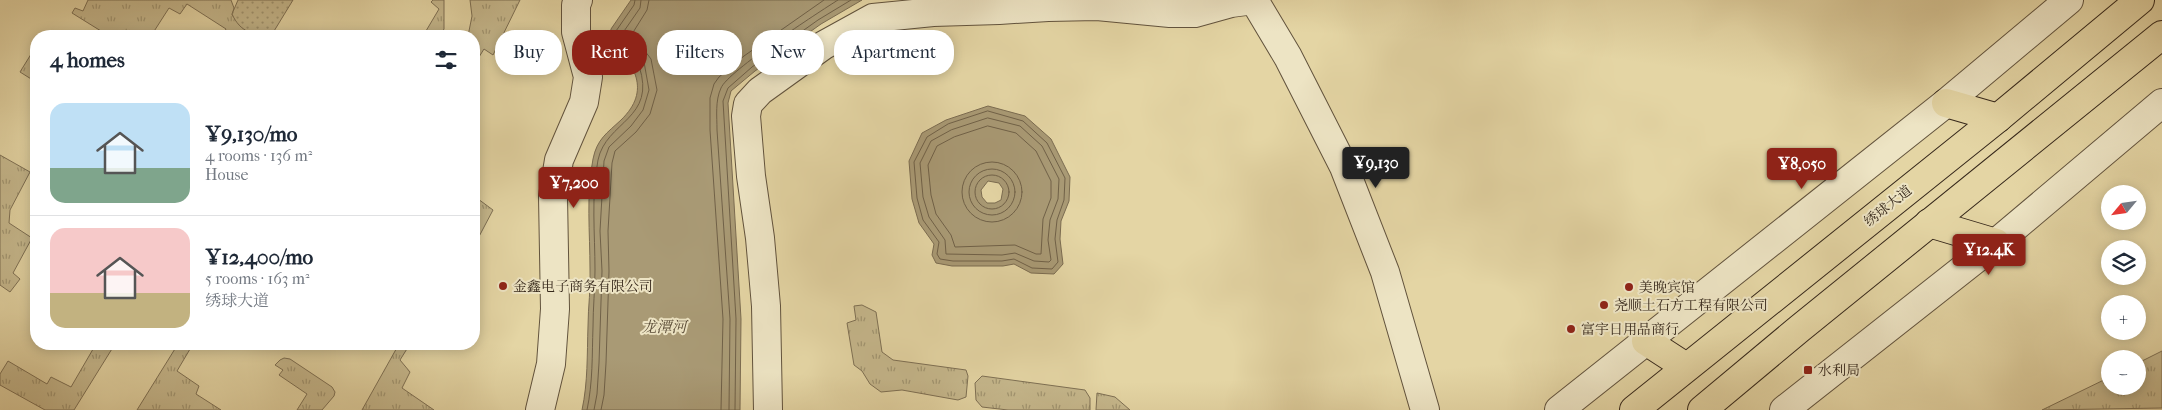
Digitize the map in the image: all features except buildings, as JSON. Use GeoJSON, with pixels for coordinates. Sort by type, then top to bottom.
{"type":"FeatureCollection","features":[{"type":"Feature","properties":{"kind":"main road","name":"绣球大道"},"geometry":{"type":"LineString","coordinates":[[1634,410],[1998,118],[2140,0]]}},
{"type":"Feature","properties":{"kind":"main road"},"geometry":{"type":"LineString","coordinates":[[1702,410],[1929,223],[2162,35]]}},
{"type":"Feature","properties":{"kind":"main road"},"geometry":{"type":"LineString","coordinates":[[1946,103],[1998,118]]}},
{"type":"Feature","properties":{"kind":"main road"},"geometry":{"type":"LineString","coordinates":[[1929,223],[1996,243]]}},
{"type":"Feature","properties":{"kind":"main road"},"geometry":{"type":"LineString","coordinates":[[1646,342],[1686,367]]}},
{"type":"Feature","properties":{"kind":"street"},"geometry":{"type":"LineString","coordinates":[[540,410],[551,364],[556,309],[553,196],[559,160],[584,102],[588,78],[576,32],[576,5],[578,0]]}},
{"type":"Feature","properties":{"kind":"street"},"geometry":{"type":"LineString","coordinates":[[768,410],[766,306],[746,116],[748,104],[760,91],[824,45],[873,18],[933,12],[1097,6],[1170,13],[1195,13],[1231,3],[1254,0],[1288,57],[1344,167],[1385,272],[1425,410]]}},
{"type":"Feature","properties":{"kind":"street"},"geometry":{"type":"LineString","coordinates":[[1559,410],[1946,103],[2069,0]]}},
{"type":"Feature","properties":{"kind":"street"},"geometry":{"type":"LineString","coordinates":[[1784,410],[1996,243],[2162,103]]}},
{"type":"Feature","properties":{"kind":"green space"},"geometry":{"type":"Polygon","coordinates":[[[88,0],[231,0],[234,8],[232,15],[246,30],[225,30],[187,4],[180,14],[169,8],[155,30],[99,30],[72,13],[75,8],[83,11],[88,0]]]}},
{"type":"Feature","properties":{"kind":"green space"},"geometry":{"type":"Polygon","coordinates":[[[238,0],[293,0],[275,30],[245,30],[232,14],[238,0]]]}},
{"type":"Feature","properties":{"kind":"green space"},"geometry":{"type":"Polygon","coordinates":[[[433,0],[444,0],[443,30],[427,30],[439,9],[431,2],[433,0]]]}},
{"type":"Feature","properties":{"kind":"green space"},"geometry":{"type":"Polygon","coordinates":[[[470,0],[520,0],[505,30],[495,30],[495,51],[493,55],[484,49],[480,55],[480,30],[469,30],[472,16],[470,0]]]}},
{"type":"Feature","properties":{"kind":"green space"},"geometry":{"type":"Polygon","coordinates":[[[30,56],[30,78],[20,72],[30,56]]]}},
{"type":"Feature","properties":{"kind":"green space"},"geometry":{"type":"Polygon","coordinates":[[[0,155],[30,172],[10,210],[9,223],[30,237],[30,242],[13,273],[20,279],[10,292],[0,285],[0,155]]]}},
{"type":"Feature","properties":{"kind":"green space"},"geometry":{"type":"Polygon","coordinates":[[[480,200],[493,210],[480,235],[480,200]]]}},
{"type":"Feature","properties":{"kind":"green space"},"geometry":{"type":"Polygon","coordinates":[[[862,305],[876,312],[882,352],[893,360],[966,370],[968,376],[966,397],[958,400],[902,390],[881,392],[870,384],[862,371],[854,365],[847,323],[856,320],[854,306],[862,305]]]}},
{"type":"Feature","properties":{"kind":"green space"},"geometry":{"type":"Polygon","coordinates":[[[93,350],[111,350],[74,410],[45,410],[0,385],[0,374],[8,361],[47,384],[51,377],[71,387],[93,350]]]}},
{"type":"Feature","properties":{"kind":"green space"},"geometry":{"type":"Polygon","coordinates":[[[174,350],[189,350],[177,371],[199,386],[196,394],[221,410],[137,410],[174,350]]]}},
{"type":"Feature","properties":{"kind":"green space"},"geometry":{"type":"Polygon","coordinates":[[[396,350],[406,350],[400,360],[410,372],[402,388],[434,410],[362,410],[396,350]]]}},
{"type":"Feature","properties":{"kind":"green space"},"geometry":{"type":"Polygon","coordinates":[[[2162,351],[2162,408],[2042,410],[2101,381],[2101,395],[2146,395],[2146,359],[2162,351]]]}},
{"type":"Feature","properties":{"kind":"green space"},"geometry":{"type":"Polygon","coordinates":[[[284,358],[290,359],[332,387],[335,392],[334,396],[322,410],[297,410],[307,394],[279,375],[283,370],[275,365],[284,358]]]}},
{"type":"Feature","properties":{"kind":"green space"},"geometry":{"type":"Polygon","coordinates":[[[982,376],[1085,390],[1090,398],[1090,410],[1008,410],[982,407],[976,400],[975,383],[982,376]]]}},
{"type":"Feature","properties":{"kind":"green space"},"geometry":{"type":"Polygon","coordinates":[[[1097,393],[1115,397],[1130,410],[1096,410],[1097,393]]]}},
{"type":"Feature","properties":{"kind":"water","name":"龙潭河"},"geometry":{"type":"Polygon","coordinates":[[[631,0],[862,0],[813,30],[752,30],[752,74],[731,91],[728,103],[741,319],[740,410],[582,410],[586,379],[590,283],[589,214],[593,159],[600,141],[621,120],[636,98],[637,88],[635,75],[647,75],[647,30],[611,29],[631,0]]]}},
{"type":"Feature","properties":{"kind":"water"},"geometry":{"type":"Polygon","coordinates":[[[988,106],[1025,116],[1051,139],[1070,177],[1069,201],[1061,221],[1060,239],[1063,264],[1054,274],[1031,273],[1014,264],[1003,266],[952,266],[936,263],[932,255],[934,244],[919,223],[912,199],[909,161],[922,133],[946,120],[988,106]],[[988,181],[981,190],[982,197],[987,203],[995,203],[1001,200],[1003,189],[999,183],[988,181]]]}},
{"type":"Feature","properties":{"kind":"place","name":"金鑫电子商务有限公司"},"geometry":{"type":"Point","coordinates":[503,286]}},
{"type":"Feature","properties":{"kind":"place","name":"美晚宾馆"},"geometry":{"type":"Point","coordinates":[1629,287]}},
{"type":"Feature","properties":{"kind":"place","name":"尧顺土石方工程有限公司"},"geometry":{"type":"Point","coordinates":[1604,305]}},
{"type":"Feature","properties":{"kind":"place","name":"富宇日用品商行"},"geometry":{"type":"Point","coordinates":[1571,329]}},
{"type":"Feature","properties":{"kind":"place","name":"水利局"},"geometry":{"type":"Point","coordinates":[1808,370]}}]}
